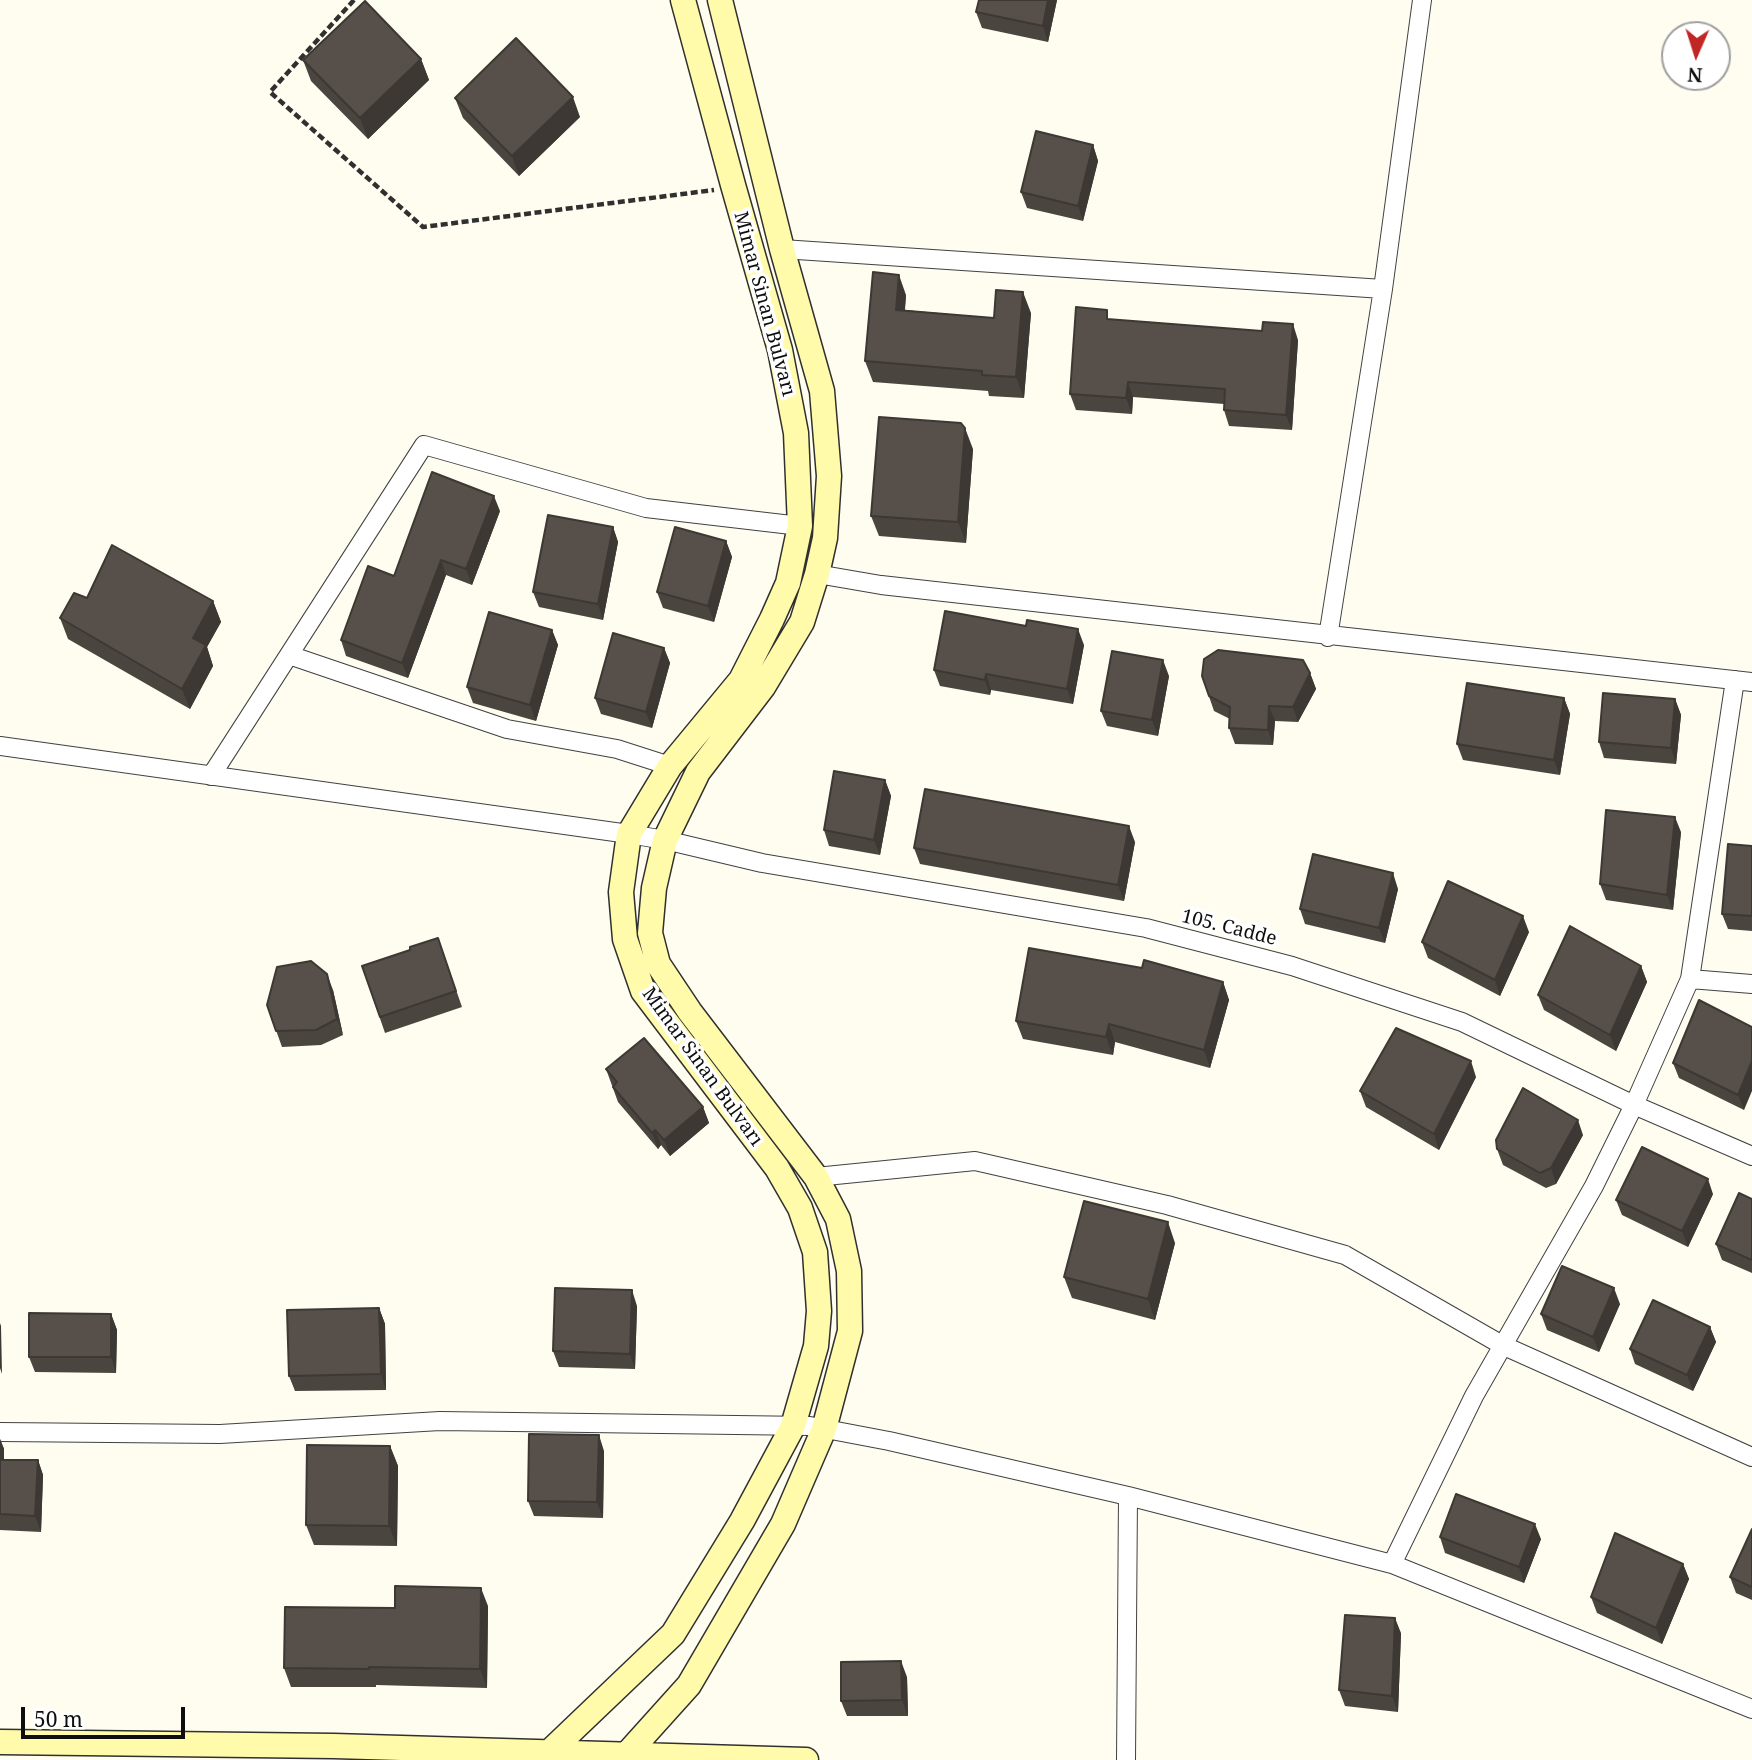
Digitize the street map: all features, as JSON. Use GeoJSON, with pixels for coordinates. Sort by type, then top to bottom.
{"type":"FeatureCollection","features":[{"type":"Feature","properties":{"kind":"main road","name":"Mimar Sinan Bulvarı"},"geometry":{"type":"LineString","coordinates":[[546,1756],[673,1633],[742,1521],[793,1426],[816,1346],[819,1311],[815,1252],[800,1208],[777,1168],[643,991],[625,939],[621,892],[629,834],[670,766],[741,680],[788,583],[800,527],[796,433],[780,350],[683,0]]}},
{"type":"Feature","properties":{"kind":"main road","name":"Mimar Sinan Bulvarı"},"geometry":{"type":"LineString","coordinates":[[621,1757],[689,1685],[783,1524],[824,1429],[850,1331],[849,1271],[838,1219],[816,1177],[690,1012],[658,964],[650,933],[654,888],[665,840],[698,772],[763,687],[802,622],[825,538],[828,476],[822,391],[782,249],[720,0]]}},
{"type":"Feature","properties":{"kind":"main road"},"geometry":{"type":"LineString","coordinates":[[0,1742],[334,1746],[546,1756],[806,1760]]}},
{"type":"Feature","properties":{"kind":"street"},"geometry":{"type":"LineString","coordinates":[[1328,637],[1383,289],[1422,0]]}},
{"type":"Feature","properties":{"kind":"street"},"geometry":{"type":"LineString","coordinates":[[782,249],[1383,289]]}},
{"type":"Feature","properties":{"kind":"street"},"geometry":{"type":"LineString","coordinates":[[211,776],[424,445],[646,508],[800,527]]}},
{"type":"Feature","properties":{"kind":"street"},"geometry":{"type":"LineString","coordinates":[[817,574],[881,585],[1328,637],[1744,681],[1690,979],[1634,1105],[1594,1186],[1474,1396],[1392,1564]]}},
{"type":"Feature","properties":{"kind":"street"},"geometry":{"type":"LineString","coordinates":[[289,655],[507,729],[617,749],[670,766]]}},
{"type":"Feature","properties":{"kind":"street","name":"105. Cadde"},"geometry":{"type":"LineString","coordinates":[[0,746],[629,834],[762,863],[1146,928],[1292,966],[1462,1022],[1634,1105],[1752,1156]]}},
{"type":"Feature","properties":{"kind":"street"},"geometry":{"type":"LineString","coordinates":[[1690,979],[1752,984]]}},
{"type":"Feature","properties":{"kind":"street"},"geometry":{"type":"LineString","coordinates":[[816,1177],[975,1161],[1167,1205],[1345,1255],[1502,1345],[1752,1457]]}},
{"type":"Feature","properties":{"kind":"street"},"geometry":{"type":"LineString","coordinates":[[0,1432],[220,1434],[440,1421],[793,1426],[824,1429],[889,1441],[1128,1496],[1392,1564],[1752,1709]]}},
{"type":"Feature","properties":{"kind":"street"},"geometry":{"type":"LineString","coordinates":[[1126,1760],[1128,1496]]}},
{"type":"Feature","properties":{"kind":"path"},"geometry":{"type":"LineString","coordinates":[[354,0],[270,92],[423,227],[705,192],[733,185]]}},
{"type":"Feature","properties":{"kind":"building"},"geometry":{"type":"Polygon","coordinates":[[[979,0],[1048,0],[1043,26],[976,12],[979,0]]]}},
{"type":"Feature","properties":{"kind":"building"},"geometry":{"type":"Polygon","coordinates":[[[365,1],[421,59],[360,118],[303,60],[365,1]]]}},
{"type":"Feature","properties":{"kind":"building"},"geometry":{"type":"Polygon","coordinates":[[[516,38],[573,97],[512,156],[455,98],[516,38]]]}},
{"type":"Feature","properties":{"kind":"building"},"geometry":{"type":"Polygon","coordinates":[[[1036,131],[1093,145],[1078,206],[1021,192],[1036,131]]]}},
{"type":"Feature","properties":{"kind":"building"},"geometry":{"type":"Polygon","coordinates":[[[873,272],[899,275],[896,310],[994,318],[996,290],[1023,292],[1016,377],[982,375],[982,371],[865,361],[873,272]]]}},
{"type":"Feature","properties":{"kind":"building"},"geometry":{"type":"Polygon","coordinates":[[[1076,307],[1107,310],[1107,319],[1262,331],[1263,322],[1293,324],[1286,415],[1224,410],[1225,389],[1128,382],[1126,398],[1070,394],[1076,307]]]}},
{"type":"Feature","properties":{"kind":"building"},"geometry":{"type":"Polygon","coordinates":[[[879,417],[961,423],[965,428],[958,522],[871,516],[879,417]]]}},
{"type":"Feature","properties":{"kind":"building"},"geometry":{"type":"Polygon","coordinates":[[[432,472],[494,496],[466,569],[441,560],[402,663],[341,640],[368,566],[394,576],[432,472]]]}},
{"type":"Feature","properties":{"kind":"building"},"geometry":{"type":"Polygon","coordinates":[[[548,515],[613,527],[598,604],[533,592],[548,515]]]}},
{"type":"Feature","properties":{"kind":"building"},"geometry":{"type":"Polygon","coordinates":[[[675,527],[726,541],[708,606],[657,592],[675,527]]]}},
{"type":"Feature","properties":{"kind":"building"},"geometry":{"type":"Polygon","coordinates":[[[112,545],[213,601],[193,638],[206,645],[182,689],[60,618],[74,593],[87,598],[112,545]]]}},
{"type":"Feature","properties":{"kind":"building"},"geometry":{"type":"Polygon","coordinates":[[[945,611],[1026,626],[1027,620],[1078,629],[1067,689],[986,674],[985,680],[934,670],[945,611]]]}},
{"type":"Feature","properties":{"kind":"building"},"geometry":{"type":"Polygon","coordinates":[[[489,612],[552,630],[530,705],[467,687],[489,612]]]}},
{"type":"Feature","properties":{"kind":"building"},"geometry":{"type":"Polygon","coordinates":[[[613,633],[664,648],[646,712],[595,698],[613,633]]]}},
{"type":"Feature","properties":{"kind":"building"},"geometry":{"type":"Polygon","coordinates":[[[1218,650],[1303,660],[1310,673],[1293,707],[1269,706],[1268,730],[1229,728],[1230,707],[1209,696],[1202,676],[1204,659],[1218,650]]]}},
{"type":"Feature","properties":{"kind":"building"},"geometry":{"type":"Polygon","coordinates":[[[1112,651],[1163,660],[1152,720],[1101,711],[1112,651]]]}},
{"type":"Feature","properties":{"kind":"building"},"geometry":{"type":"Polygon","coordinates":[[[1467,683],[1564,698],[1554,760],[1457,744],[1467,683]]]}},
{"type":"Feature","properties":{"kind":"building"},"geometry":{"type":"Polygon","coordinates":[[[1603,693],[1675,699],[1671,748],[1599,742],[1603,693]]]}},
{"type":"Feature","properties":{"kind":"building"},"geometry":{"type":"Polygon","coordinates":[[[834,771],[885,780],[874,840],[824,830],[834,771]]]}},
{"type":"Feature","properties":{"kind":"building"},"geometry":{"type":"Polygon","coordinates":[[[925,789],[1129,826],[1118,885],[914,848],[925,789]]]}},
{"type":"Feature","properties":{"kind":"building"},"geometry":{"type":"Polygon","coordinates":[[[1606,810],[1675,817],[1667,895],[1600,884],[1606,810]]]}},
{"type":"Feature","properties":{"kind":"building"},"geometry":{"type":"Polygon","coordinates":[[[1728,844],[1752,846],[1752,916],[1722,914],[1728,844]]]}},
{"type":"Feature","properties":{"kind":"building"},"geometry":{"type":"Polygon","coordinates":[[[1313,854],[1393,873],[1379,928],[1300,909],[1313,854]]]}},
{"type":"Feature","properties":{"kind":"building"},"geometry":{"type":"Polygon","coordinates":[[[1448,881],[1523,916],[1495,980],[1422,942],[1448,881]]]}},
{"type":"Feature","properties":{"kind":"building"},"geometry":{"type":"Polygon","coordinates":[[[1570,926],[1641,966],[1610,1035],[1538,995],[1570,926]]]}},
{"type":"Feature","properties":{"kind":"building"},"geometry":{"type":"Polygon","coordinates":[[[438,938],[456,991],[380,1017],[362,966],[438,938]]]}},
{"type":"Feature","properties":{"kind":"building"},"geometry":{"type":"Polygon","coordinates":[[[1029,948],[1142,968],[1144,960],[1223,982],[1204,1050],[1109,1024],[1106,1037],[1016,1021],[1029,948]]]}},
{"type":"Feature","properties":{"kind":"building"},"geometry":{"type":"Polygon","coordinates":[[[311,961],[327,974],[337,1019],[316,1030],[276,1031],[267,1005],[277,967],[311,961]]]}},
{"type":"Feature","properties":{"kind":"building"},"geometry":{"type":"Polygon","coordinates":[[[1699,1000],[1752,1027],[1752,1061],[1738,1095],[1673,1063],[1699,1000]]]}},
{"type":"Feature","properties":{"kind":"building"},"geometry":{"type":"Polygon","coordinates":[[[1396,1028],[1471,1061],[1434,1134],[1360,1091],[1396,1028]]]}},
{"type":"Feature","properties":{"kind":"building"},"geometry":{"type":"Polygon","coordinates":[[[644,1038],[703,1107],[664,1140],[655,1130],[652,1133],[613,1087],[617,1082],[606,1069],[644,1038]]]}},
{"type":"Feature","properties":{"kind":"building"},"geometry":{"type":"Polygon","coordinates":[[[1523,1088],[1578,1120],[1551,1168],[1540,1173],[1497,1149],[1496,1140],[1523,1088]]]}},
{"type":"Feature","properties":{"kind":"building"},"geometry":{"type":"Polygon","coordinates":[[[1642,1147],[1708,1179],[1682,1231],[1616,1200],[1642,1147]]]}},
{"type":"Feature","properties":{"kind":"building"},"geometry":{"type":"Polygon","coordinates":[[[1739,1193],[1752,1199],[1752,1260],[1716,1244],[1739,1193]]]}},
{"type":"Feature","properties":{"kind":"building"},"geometry":{"type":"Polygon","coordinates":[[[1084,1201],[1168,1222],[1148,1299],[1064,1277],[1084,1201]]]}},
{"type":"Feature","properties":{"kind":"building"},"geometry":{"type":"Polygon","coordinates":[[[1562,1266],[1614,1288],[1593,1337],[1541,1314],[1562,1266]]]}},
{"type":"Feature","properties":{"kind":"building"},"geometry":{"type":"Polygon","coordinates":[[[555,1288],[632,1290],[630,1354],[553,1351],[555,1288]]]}},
{"type":"Feature","properties":{"kind":"building"},"geometry":{"type":"Polygon","coordinates":[[[1653,1300],[1710,1327],[1687,1375],[1630,1349],[1653,1300]]]}},
{"type":"Feature","properties":{"kind":"building"},"geometry":{"type":"Polygon","coordinates":[[[379,1308],[381,1374],[289,1376],[287,1310],[379,1308]]]}},
{"type":"Feature","properties":{"kind":"building"},"geometry":{"type":"Polygon","coordinates":[[[29,1313],[111,1314],[111,1357],[29,1357],[29,1313]]]}},
{"type":"Feature","properties":{"kind":"building"},"geometry":{"type":"Polygon","coordinates":[[[529,1434],[599,1435],[597,1502],[528,1501],[529,1434]]]}},
{"type":"Feature","properties":{"kind":"building"},"geometry":{"type":"Polygon","coordinates":[[[307,1445],[390,1446],[389,1526],[306,1525],[307,1445]]]}},
{"type":"Feature","properties":{"kind":"building"},"geometry":{"type":"Polygon","coordinates":[[[0,1460],[38,1460],[35,1516],[0,1514],[0,1460]]]}},
{"type":"Feature","properties":{"kind":"building"},"geometry":{"type":"Polygon","coordinates":[[[1456,1494],[1535,1524],[1519,1567],[1440,1537],[1456,1494]]]}},
{"type":"Feature","properties":{"kind":"building"},"geometry":{"type":"Polygon","coordinates":[[[1752,1529],[1752,1587],[1730,1577],[1752,1529]]]}},
{"type":"Feature","properties":{"kind":"building"},"geometry":{"type":"Polygon","coordinates":[[[1615,1533],[1683,1564],[1656,1628],[1591,1597],[1615,1533]]]}},
{"type":"Feature","properties":{"kind":"building"},"geometry":{"type":"Polygon","coordinates":[[[395,1586],[481,1588],[480,1669],[284,1668],[285,1607],[395,1608],[395,1586]]]}},
{"type":"Feature","properties":{"kind":"building"},"geometry":{"type":"Polygon","coordinates":[[[1345,1615],[1395,1618],[1392,1696],[1339,1690],[1345,1615]]]}},
{"type":"Feature","properties":{"kind":"building"},"geometry":{"type":"Polygon","coordinates":[[[901,1661],[902,1700],[841,1701],[841,1662],[901,1661]]]}}]}
